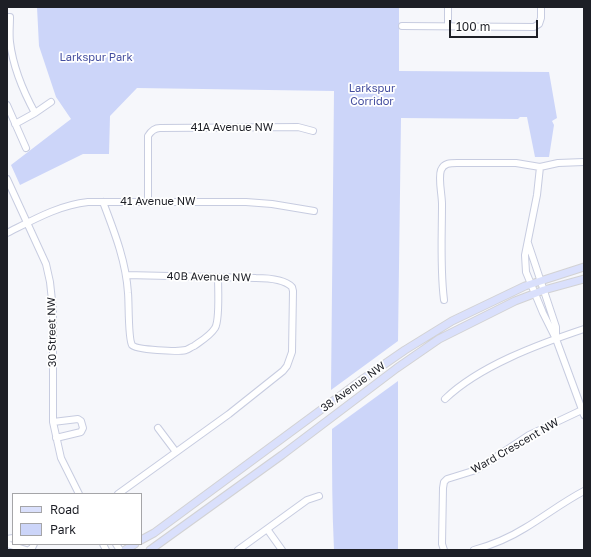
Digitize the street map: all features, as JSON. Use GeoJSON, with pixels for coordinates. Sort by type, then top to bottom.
{"type":"FeatureCollection","features":[{"type":"Feature","properties":{"kind":"main road","name":"38 Avenue NW"},"geometry":{"type":"LineString","coordinates":[[142,539],[154,533],[360,381],[405,350],[452,321],[488,302],[540,280],[584,266]]}},
{"type":"Feature","properties":{"kind":"main road","name":"38 Avenue NW"},"geometry":{"type":"LineString","coordinates":[[150,550],[276,459],[397,368],[439,339],[534,293],[584,279]]}},
{"type":"Feature","properties":{"kind":"street"},"geometry":{"type":"LineString","coordinates":[[448,7],[448,26]]}},
{"type":"Feature","properties":{"kind":"street"},"geometry":{"type":"LineString","coordinates":[[402,26],[530,27],[539,24],[542,7]]}},
{"type":"Feature","properties":{"kind":"street"},"geometry":{"type":"LineString","coordinates":[[7,17],[10,17],[10,41],[13,57],[27,99],[35,113]]}},
{"type":"Feature","properties":{"kind":"street"},"geometry":{"type":"LineString","coordinates":[[15,124],[51,102]]}},
{"type":"Feature","properties":{"kind":"street"},"geometry":{"type":"LineString","coordinates":[[7,105],[26,148]]}},
{"type":"Feature","properties":{"kind":"street","name":"41A Avenue NW"},"geometry":{"type":"LineString","coordinates":[[148,202],[148,138],[151,131],[160,128],[298,128],[313,131]]}},
{"type":"Feature","properties":{"kind":"street"},"geometry":{"type":"LineString","coordinates":[[444,300],[442,283],[442,203],[440,176],[441,169],[445,165],[454,163],[516,163],[540,167],[558,163],[584,162]]}},
{"type":"Feature","properties":{"kind":"street"},"geometry":{"type":"LineString","coordinates":[[540,167],[537,195],[525,259],[526,272],[534,293],[556,339],[583,411]]}},
{"type":"Feature","properties":{"kind":"street","name":"30 Street NW"},"geometry":{"type":"LineString","coordinates":[[7,179],[46,264],[52,295],[53,422],[64,465],[78,493]]}},
{"type":"Feature","properties":{"kind":"street","name":"41 Avenue NW"},"geometry":{"type":"LineString","coordinates":[[7,233],[57,210],[88,202],[251,202],[314,211]]}},
{"type":"Feature","properties":{"kind":"street"},"geometry":{"type":"LineString","coordinates":[[103,202],[119,247],[126,276],[130,314],[129,336],[134,346],[142,349],[186,350],[210,334],[217,324],[218,277]]}},
{"type":"Feature","properties":{"kind":"street"},"geometry":{"type":"LineString","coordinates":[[528,243],[556,327],[556,339]]}},
{"type":"Feature","properties":{"kind":"street","name":"40B Avenue NW"},"geometry":{"type":"LineString","coordinates":[[126,276],[265,278],[291,285],[293,345],[287,366],[278,376],[229,414],[176,452]]}},
{"type":"Feature","properties":{"kind":"street"},"geometry":{"type":"LineString","coordinates":[[445,399],[455,389],[524,351],[584,329]]}},
{"type":"Feature","properties":{"kind":"street","name":"Ward Crescent NW"},"geometry":{"type":"LineString","coordinates":[[444,550],[442,544],[442,488],[447,479],[476,470],[529,435],[583,411]]}},
{"type":"Feature","properties":{"kind":"street"},"geometry":{"type":"LineString","coordinates":[[53,422],[78,419],[81,421],[83,428],[81,432],[56,438]]}},
{"type":"Feature","properties":{"kind":"street"},"geometry":{"type":"LineString","coordinates":[[119,493],[176,452],[158,428]]}},
{"type":"Feature","properties":{"kind":"street"},"geometry":{"type":"LineString","coordinates":[[474,550],[493,544],[514,534],[584,491]]}},
{"type":"Feature","properties":{"kind":"street"},"geometry":{"type":"LineString","coordinates":[[238,550],[307,500],[319,496]]}},
{"type":"Feature","properties":{"kind":"street"},"geometry":{"type":"LineString","coordinates":[[267,529],[282,550]]}},
{"type":"Feature","properties":{"kind":"street"},"geometry":{"type":"LineString","coordinates":[[7,544],[26,550]]}},
{"type":"Feature","properties":{"kind":"green space"},"geometry":{"type":"Polygon","coordinates":[[[37,7],[399,7],[399,71],[549,72],[557,118],[552,121],[554,125],[549,157],[535,157],[527,117],[520,117],[518,119],[401,118],[398,341],[331,390],[334,91],[137,88],[110,116],[109,154],[83,154],[20,185],[11,165],[71,119],[56,97],[39,46],[37,7]]]}},
{"type":"Feature","properties":{"kind":"green space"},"geometry":{"type":"Polygon","coordinates":[[[398,381],[398,550],[334,550],[332,505],[332,429],[398,381]]]}},
{"type":"Feature","properties":{"kind":"park label","name":"Larkspur Park"},"geometry":{"type":"Point","coordinates":[96,58]}},
{"type":"Feature","properties":{"kind":"park label","name":"Larkspur Corridor"},"geometry":{"type":"Point","coordinates":[372,95]}}]}
